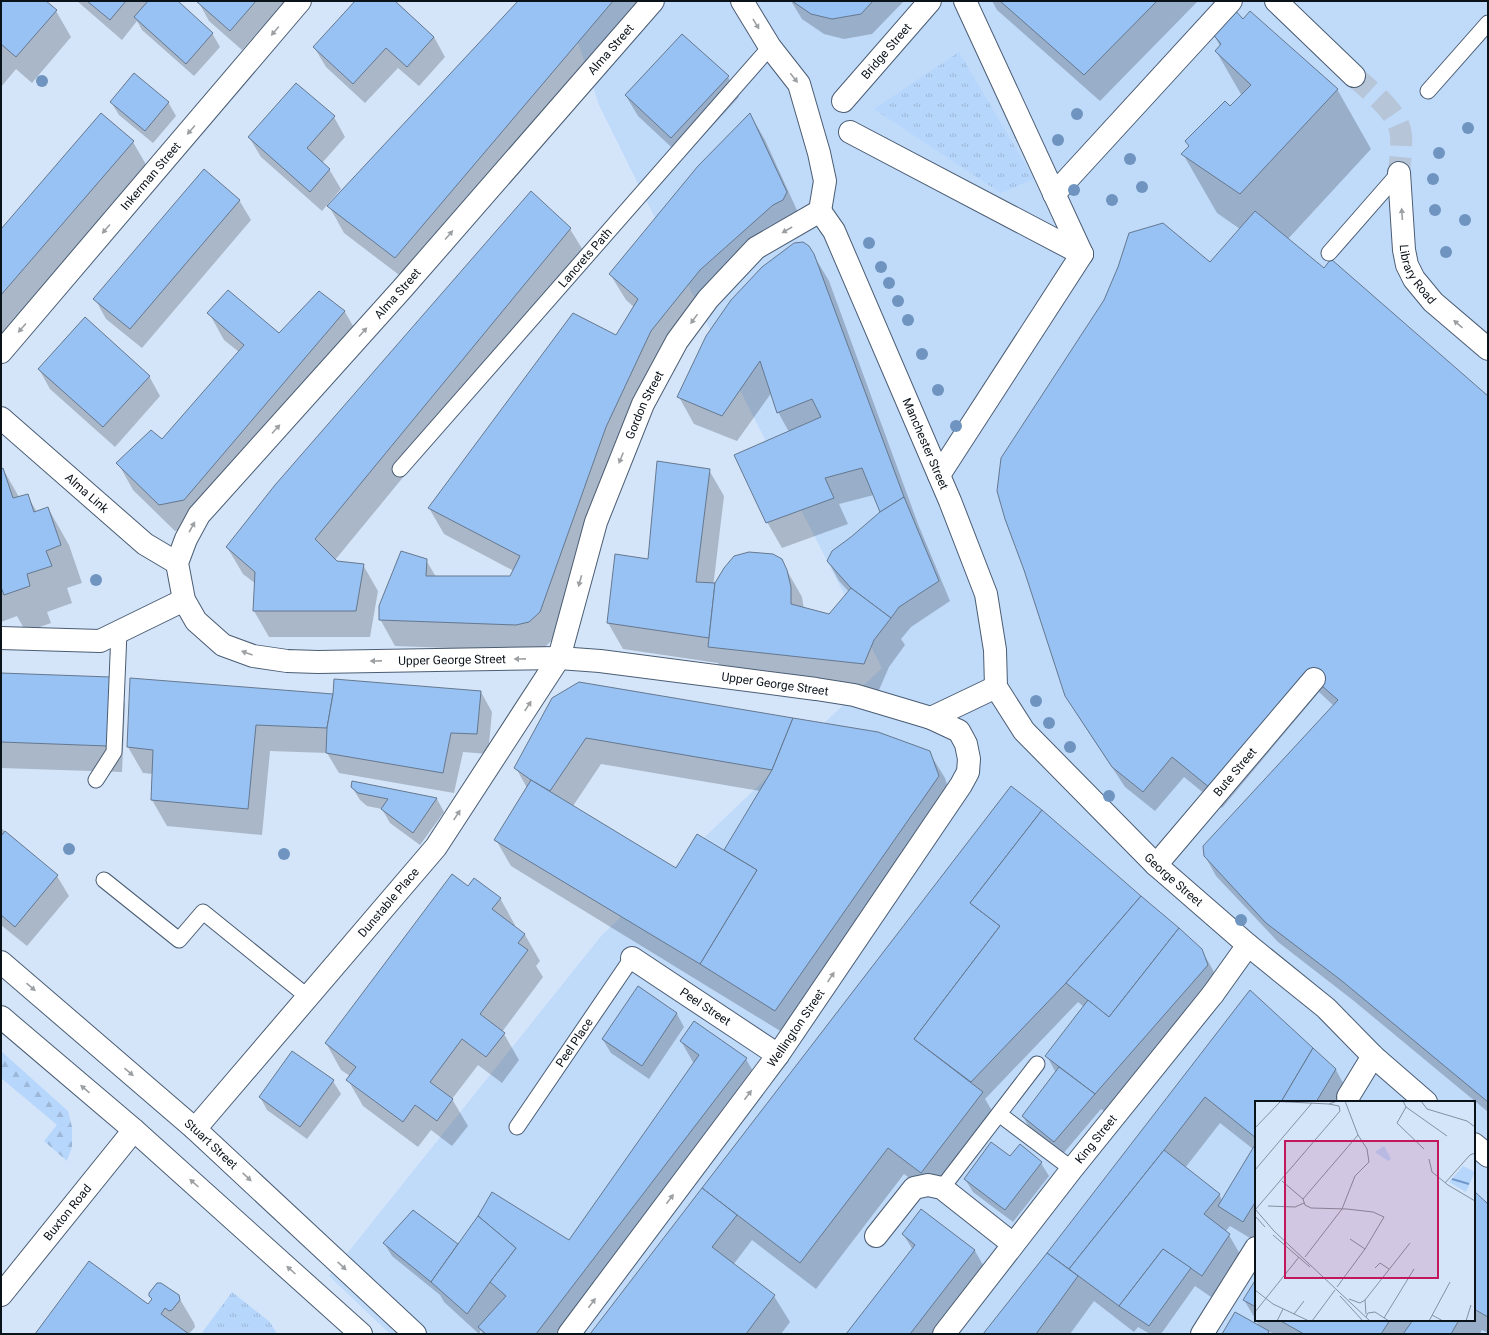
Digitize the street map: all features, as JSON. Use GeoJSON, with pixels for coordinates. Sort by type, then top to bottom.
{"type":"FeatureCollection","features":[{"type":"Feature","properties":{"kind":"main road","name":"Inkerman Street"},"geometry":{"type":"LineString","coordinates":[[1,352],[300,1]]}},
{"type":"Feature","properties":{"kind":"main road","name":"Alma Street"},"geometry":{"type":"LineString","coordinates":[[177,563],[186,539],[199,515],[402,289],[653,1]]}},
{"type":"Feature","properties":{"kind":"main road"},"geometry":{"type":"LineString","coordinates":[[742,1],[770,47],[799,84],[819,153],[825,181],[820,211]]}},
{"type":"Feature","properties":{"kind":"main road","name":"Bridge Street"},"geometry":{"type":"LineString","coordinates":[[843,101],[930,1]]}},
{"type":"Feature","properties":{"kind":"main road"},"geometry":{"type":"LineString","coordinates":[[965,1],[1082,254]]}},
{"type":"Feature","properties":{"kind":"main road"},"geometry":{"type":"LineString","coordinates":[[1054,194],[1231,1]]}},
{"type":"Feature","properties":{"kind":"main road"},"geometry":{"type":"LineString","coordinates":[[1282,3],[1354,76]]}},
{"type":"Feature","properties":{"kind":"main road"},"geometry":{"type":"LineString","coordinates":[[850,132],[1082,254]]}},
{"type":"Feature","properties":{"kind":"main road","name":"Library Road"},"geometry":{"type":"LineString","coordinates":[[1399,172],[1404,250],[1407,265],[1414,279],[1433,302],[1488,349]]}},
{"type":"Feature","properties":{"kind":"main road","name":"Manchester Street"},"geometry":{"type":"LineString","coordinates":[[820,211],[834,231],[939,475],[986,594],[995,650],[996,687]]}},
{"type":"Feature","properties":{"kind":"main road","name":"Gordon Street"},"geometry":{"type":"LineString","coordinates":[[559,658],[596,522],[643,404],[677,341],[708,299],[756,248],[820,211]]}},
{"type":"Feature","properties":{"kind":"main road"},"geometry":{"type":"LineString","coordinates":[[939,475],[1082,254]]}},
{"type":"Feature","properties":{"kind":"main road","name":"Alma Link"},"geometry":{"type":"LineString","coordinates":[[1,418],[145,544],[177,563]]}},
{"type":"Feature","properties":{"kind":"main road"},"geometry":{"type":"LineString","coordinates":[[1,638],[100,641],[184,600],[177,563]]}},
{"type":"Feature","properties":{"kind":"main road","name":"Upper George Street"},"geometry":{"type":"LineString","coordinates":[[184,600],[196,622],[223,645],[253,656],[287,661],[559,658],[600,661],[816,688],[854,695],[931,718]]}},
{"type":"Feature","properties":{"kind":"main road","name":"Dunstable Place"},"geometry":{"type":"LineString","coordinates":[[195,1129],[436,847],[559,658]]}},
{"type":"Feature","properties":{"kind":"main road","name":"Bute Street"},"geometry":{"type":"LineString","coordinates":[[1156,865],[1314,678]]}},
{"type":"Feature","properties":{"kind":"main road"},"geometry":{"type":"LineString","coordinates":[[931,718],[996,687]]}},
{"type":"Feature","properties":{"kind":"main road","name":"George Street"},"geometry":{"type":"LineString","coordinates":[[996,687],[1024,731],[1156,865],[1248,945],[1326,1008],[1373,1056],[1425,1101]]}},
{"type":"Feature","properties":{"kind":"main road","name":"Wellington Street"},"geometry":{"type":"LineString","coordinates":[[569,1334],[778,1055],[961,785],[968,772],[969,759],[966,744],[959,731],[931,718]]}},
{"type":"Feature","properties":{"kind":"main road","name":"King Street"},"geometry":{"type":"LineString","coordinates":[[944,1334],[1072,1169],[1213,994],[1248,945]]}},
{"type":"Feature","properties":{"kind":"main road","name":"Peel Street"},"geometry":{"type":"LineString","coordinates":[[632,958],[778,1055]]}},
{"type":"Feature","properties":{"kind":"main road","name":"Stuart Street"},"geometry":{"type":"LineString","coordinates":[[1,962],[195,1129],[415,1334]]}},
{"type":"Feature","properties":{"kind":"main road"},"geometry":{"type":"LineString","coordinates":[[1,1017],[134,1130],[361,1334]]}},
{"type":"Feature","properties":{"kind":"main road"},"geometry":{"type":"LineString","coordinates":[[1346,1100],[1373,1056]]}},
{"type":"Feature","properties":{"kind":"main road","name":"Buxton Road"},"geometry":{"type":"LineString","coordinates":[[1,1295],[134,1130]]}},
{"type":"Feature","properties":{"kind":"main road"},"geometry":{"type":"LineString","coordinates":[[1475,1145],[1488,1156]]}},
{"type":"Feature","properties":{"kind":"main road"},"geometry":{"type":"LineString","coordinates":[[876,1236],[914,1188],[928,1184],[942,1188],[1013,1244]]}},
{"type":"Feature","properties":{"kind":"main road"},"geometry":{"type":"LineString","coordinates":[[1202,1334],[1255,1250]]}},
{"type":"Feature","properties":{"kind":"lane"},"geometry":{"type":"LineString","coordinates":[[1428,91],[1488,23]]}},
{"type":"Feature","properties":{"kind":"lane","name":"Lancrets Path"},"geometry":{"type":"LineString","coordinates":[[400,469],[770,47]]}},
{"type":"Feature","properties":{"kind":"lane"},"geometry":{"type":"LineString","coordinates":[[1329,253],[1399,172]]}},
{"type":"Feature","properties":{"kind":"lane"},"geometry":{"type":"LineString","coordinates":[[96,780],[114,752],[119,632]]}},
{"type":"Feature","properties":{"kind":"lane"},"geometry":{"type":"LineString","coordinates":[[104,880],[179,940],[203,912],[308,997]]}},
{"type":"Feature","properties":{"kind":"lane","name":"Peel Place"},"geometry":{"type":"LineString","coordinates":[[517,1127],[632,958]]}},
{"type":"Feature","properties":{"kind":"lane"},"geometry":{"type":"LineString","coordinates":[[942,1188],[1037,1064]]}},
{"type":"Feature","properties":{"kind":"lane"},"geometry":{"type":"LineString","coordinates":[[999,1114],[1072,1169]]}},
{"type":"Feature","properties":{"kind":"shaded area"},"geometry":{"type":"Polygon","coordinates":[[[564,1],[1488,1],[1488,1334],[390,1334],[329,1276],[602,935],[882,668],[752,414],[599,105],[564,1]]]}},
{"type":"Feature","properties":{"kind":"green space"},"geometry":{"type":"Polygon","coordinates":[[[959,52],[1034,179],[1001,193],[874,109],[959,52]]]}},
{"type":"Feature","properties":{"kind":"green space"},"geometry":{"type":"Polygon","coordinates":[[[1,1051],[68,1111],[72,1127],[72,1147],[67,1161],[44,1141],[57,1125],[1,1078],[1,1051]]]}},
{"type":"Feature","properties":{"kind":"green space"},"geometry":{"type":"Polygon","coordinates":[[[232,1292],[270,1322],[277,1334],[201,1334],[232,1292]]]}},
{"type":"Feature","properties":{"kind":"building"},"geometry":{"type":"Polygon","coordinates":[[[1,1],[46,1],[57,10],[16,57],[1,44],[1,1]]]}},
{"type":"Feature","properties":{"kind":"building"},"geometry":{"type":"Polygon","coordinates":[[[87,1],[126,1],[110,20],[87,1]]]}},
{"type":"Feature","properties":{"kind":"building"},"geometry":{"type":"Polygon","coordinates":[[[148,1],[178,1],[213,33],[186,64],[134,17],[148,1]]]}},
{"type":"Feature","properties":{"kind":"building"},"geometry":{"type":"Polygon","coordinates":[[[196,1],[256,1],[230,31],[196,1]]]}},
{"type":"Feature","properties":{"kind":"building"},"geometry":{"type":"Polygon","coordinates":[[[355,1],[395,1],[434,37],[407,67],[386,48],[353,84],[313,47],[355,1]]]}},
{"type":"Feature","properties":{"kind":"building"},"geometry":{"type":"Polygon","coordinates":[[[518,1],[613,1],[395,258],[327,206],[518,1]]]}},
{"type":"Feature","properties":{"kind":"building"},"geometry":{"type":"Polygon","coordinates":[[[792,1],[873,1],[861,14],[832,19],[811,14],[792,1]]]}},
{"type":"Feature","properties":{"kind":"building"},"geometry":{"type":"Polygon","coordinates":[[[1000,1],[1157,1],[1084,75],[1000,1]]]}},
{"type":"Feature","properties":{"kind":"building"},"geometry":{"type":"Polygon","coordinates":[[[1234,9],[1243,19],[1250,11],[1338,89],[1240,194],[1181,154],[1189,146],[1185,141],[1225,101],[1230,106],[1251,85],[1215,51],[1221,44],[1212,33],[1234,9]]]}},
{"type":"Feature","properties":{"kind":"building"},"geometry":{"type":"Polygon","coordinates":[[[682,34],[729,76],[671,138],[625,95],[682,34]]]}},
{"type":"Feature","properties":{"kind":"building"},"geometry":{"type":"Polygon","coordinates":[[[134,73],[169,102],[145,131],[110,102],[134,73]]]}},
{"type":"Feature","properties":{"kind":"building"},"geometry":{"type":"Polygon","coordinates":[[[296,83],[335,116],[307,148],[330,169],[310,192],[248,137],[296,83]]]}},
{"type":"Feature","properties":{"kind":"building"},"geometry":{"type":"Polygon","coordinates":[[[101,113],[134,141],[1,295],[1,229],[101,113]]]}},
{"type":"Feature","properties":{"kind":"building"},"geometry":{"type":"Polygon","coordinates":[[[750,113],[787,192],[783,200],[773,205],[700,270],[651,331],[606,427],[540,612],[529,622],[516,625],[379,620],[379,606],[401,551],[427,559],[426,576],[510,576],[520,556],[428,508],[573,313],[616,335],[638,299],[609,274],[698,166],[750,113]]]}},
{"type":"Feature","properties":{"kind":"building"},"geometry":{"type":"Polygon","coordinates":[[[204,169],[240,200],[130,329],[93,299],[204,169]]]}},
{"type":"Feature","properties":{"kind":"building"},"geometry":{"type":"Polygon","coordinates":[[[531,191],[571,228],[315,539],[337,561],[364,564],[356,611],[253,611],[255,572],[226,547],[275,485],[531,191]]]}},
{"type":"Feature","properties":{"kind":"building"},"geometry":{"type":"Polygon","coordinates":[[[1255,211],[1324,268],[1331,259],[1488,396],[1488,1102],[1342,981],[1266,923],[1204,856],[1203,846],[1338,700],[1314,679],[1210,788],[1172,757],[1143,792],[1112,767],[1065,696],[1024,570],[1005,519],[997,491],[1001,458],[1104,300],[1118,267],[1129,233],[1163,223],[1210,262],[1255,211]]]}},
{"type":"Feature","properties":{"kind":"building"},"geometry":{"type":"Polygon","coordinates":[[[803,242],[809,246],[814,254],[904,497],[880,512],[862,468],[825,478],[834,498],[766,523],[734,455],[821,417],[812,399],[777,413],[760,361],[722,416],[677,397],[706,336],[731,300],[762,267],[794,243],[803,242]]]}},
{"type":"Feature","properties":{"kind":"building"},"geometry":{"type":"Polygon","coordinates":[[[228,290],[279,333],[319,291],[345,311],[184,500],[159,505],[116,463],[151,430],[162,439],[244,345],[207,313],[228,290]]]}},
{"type":"Feature","properties":{"kind":"building"},"geometry":{"type":"Polygon","coordinates":[[[85,317],[150,376],[103,427],[38,369],[85,317]]]}},
{"type":"Feature","properties":{"kind":"building"},"geometry":{"type":"Polygon","coordinates":[[[657,461],[710,469],[696,582],[715,583],[709,638],[607,623],[615,554],[648,559],[657,461]]]}},
{"type":"Feature","properties":{"kind":"building"},"geometry":{"type":"Polygon","coordinates":[[[3,468],[13,498],[28,494],[34,512],[48,507],[61,545],[46,551],[52,566],[27,574],[30,586],[4,595],[1,587],[1,469],[3,468]]]}},
{"type":"Feature","properties":{"kind":"building"},"geometry":{"type":"Polygon","coordinates":[[[904,497],[939,581],[899,607],[891,618],[851,588],[827,561],[832,551],[880,512],[904,497]]]}},
{"type":"Feature","properties":{"kind":"building"},"geometry":{"type":"Polygon","coordinates":[[[749,552],[773,554],[782,559],[787,570],[791,587],[791,604],[829,614],[851,588],[891,618],[874,640],[864,664],[708,647],[715,583],[724,568],[734,556],[749,552]]]}},
{"type":"Feature","properties":{"kind":"building"},"geometry":{"type":"Polygon","coordinates":[[[1,673],[110,677],[107,746],[1,742],[1,673]]]}},
{"type":"Feature","properties":{"kind":"building"},"geometry":{"type":"Polygon","coordinates":[[[130,678],[333,694],[327,728],[256,725],[248,809],[151,800],[153,750],[127,747],[130,678]]]}},
{"type":"Feature","properties":{"kind":"building"},"geometry":{"type":"Polygon","coordinates":[[[334,679],[481,691],[477,734],[451,733],[443,773],[326,753],[327,728],[334,679]]]}},
{"type":"Feature","properties":{"kind":"building"},"geometry":{"type":"Polygon","coordinates":[[[579,682],[793,718],[772,770],[586,738],[550,791],[514,768],[552,698],[579,682]]]}},
{"type":"Feature","properties":{"kind":"building"},"geometry":{"type":"Polygon","coordinates":[[[793,718],[878,732],[930,751],[939,776],[775,1011],[700,964],[757,870],[724,850],[772,770],[793,718]]]}},
{"type":"Feature","properties":{"kind":"building"},"geometry":{"type":"Polygon","coordinates":[[[531,780],[676,868],[697,834],[757,870],[700,964],[494,840],[531,780]]]}},
{"type":"Feature","properties":{"kind":"building"},"geometry":{"type":"Polygon","coordinates":[[[352,781],[437,798],[413,833],[381,809],[388,799],[358,793],[351,787],[352,781]]]}},
{"type":"Feature","properties":{"kind":"building"},"geometry":{"type":"Polygon","coordinates":[[[1011,786],[1042,810],[970,903],[1000,926],[914,1039],[983,1092],[921,1173],[888,1148],[800,1263],[702,1188],[1011,786]]]}},
{"type":"Feature","properties":{"kind":"building"},"geometry":{"type":"Polygon","coordinates":[[[1042,810],[1141,896],[1066,983],[971,1082],[914,1039],[1000,926],[970,903],[1042,810]]]}},
{"type":"Feature","properties":{"kind":"building"},"geometry":{"type":"Polygon","coordinates":[[[5,831],[58,875],[15,927],[1,915],[1,836],[5,831]]]}},
{"type":"Feature","properties":{"kind":"building"},"geometry":{"type":"Polygon","coordinates":[[[452,874],[468,886],[474,878],[501,898],[492,909],[525,934],[518,943],[528,950],[480,1014],[505,1033],[486,1057],[462,1039],[430,1082],[453,1099],[437,1121],[415,1105],[403,1122],[346,1080],[356,1067],[325,1043],[452,874]]]}},
{"type":"Feature","properties":{"kind":"building"},"geometry":{"type":"Polygon","coordinates":[[[1141,896],[1179,928],[1109,1017],[1066,983],[1141,896]]]}},
{"type":"Feature","properties":{"kind":"building"},"geometry":{"type":"Polygon","coordinates":[[[1179,928],[1202,949],[1208,965],[1095,1094],[1045,1056],[1088,1000],[1109,1017],[1179,928]]]}},
{"type":"Feature","properties":{"kind":"building"},"geometry":{"type":"Polygon","coordinates":[[[638,986],[677,1013],[642,1066],[602,1039],[638,986]]]}},
{"type":"Feature","properties":{"kind":"building"},"geometry":{"type":"Polygon","coordinates":[[[1250,990],[1313,1048],[1282,1101],[1255,1101],[1255,1137],[1205,1097],[1069,1269],[1047,1253],[1250,990]]]}},
{"type":"Feature","properties":{"kind":"building"},"geometry":{"type":"Polygon","coordinates":[[[694,1021],[747,1058],[536,1334],[486,1334],[478,1327],[506,1296],[490,1282],[516,1248],[478,1216],[492,1192],[569,1240],[699,1055],[680,1041],[694,1021]]]}},
{"type":"Feature","properties":{"kind":"building"},"geometry":{"type":"Polygon","coordinates":[[[1313,1048],[1336,1069],[1317,1101],[1282,1101],[1313,1048]]]}},
{"type":"Feature","properties":{"kind":"building"},"geometry":{"type":"Polygon","coordinates":[[[292,1051],[334,1080],[300,1127],[259,1097],[292,1051]]]}},
{"type":"Feature","properties":{"kind":"building"},"geometry":{"type":"Polygon","coordinates":[[[1059,1067],[1095,1094],[1054,1142],[1022,1116],[1059,1067]]]}},
{"type":"Feature","properties":{"kind":"building"},"geometry":{"type":"Polygon","coordinates":[[[991,1142],[1010,1156],[1020,1144],[1042,1162],[1005,1210],[964,1179],[991,1142]]]}},
{"type":"Feature","properties":{"kind":"building"},"geometry":{"type":"Polygon","coordinates":[[[1255,1145],[1255,1203],[1243,1222],[1218,1206],[1255,1145]]]}},
{"type":"Feature","properties":{"kind":"building"},"geometry":{"type":"Polygon","coordinates":[[[1164,1150],[1220,1194],[1204,1214],[1230,1234],[1202,1276],[1163,1249],[1119,1306],[1069,1269],[1164,1150]]]}},
{"type":"Feature","properties":{"kind":"building"},"geometry":{"type":"Polygon","coordinates":[[[702,1188],[737,1215],[712,1247],[775,1295],[746,1334],[590,1334],[702,1188]]]}},
{"type":"Feature","properties":{"kind":"building"},"geometry":{"type":"Polygon","coordinates":[[[1475,1192],[1488,1204],[1488,1317],[1475,1310],[1475,1192]]]}},
{"type":"Feature","properties":{"kind":"building"},"geometry":{"type":"Polygon","coordinates":[[[921,1209],[975,1250],[910,1334],[846,1334],[915,1245],[902,1234],[921,1209]]]}},
{"type":"Feature","properties":{"kind":"building"},"geometry":{"type":"Polygon","coordinates":[[[413,1210],[458,1244],[431,1282],[383,1243],[413,1210]]]}},
{"type":"Feature","properties":{"kind":"building"},"geometry":{"type":"Polygon","coordinates":[[[478,1216],[516,1248],[467,1314],[431,1282],[478,1216]]]}},
{"type":"Feature","properties":{"kind":"building"},"geometry":{"type":"Polygon","coordinates":[[[1163,1249],[1191,1268],[1149,1326],[1119,1306],[1163,1249]]]}},
{"type":"Feature","properties":{"kind":"building"},"geometry":{"type":"Polygon","coordinates":[[[1047,1253],[1078,1276],[1036,1334],[983,1334],[1047,1253]]]}},
{"type":"Feature","properties":{"kind":"building"},"geometry":{"type":"Polygon","coordinates":[[[89,1261],[148,1304],[152,1299],[149,1296],[149,1293],[157,1283],[161,1283],[179,1295],[180,1300],[172,1310],[169,1311],[165,1308],[161,1314],[189,1334],[35,1334],[89,1261]]]}},
{"type":"Feature","properties":{"kind":"building"},"geometry":{"type":"Polygon","coordinates":[[[1255,1281],[1255,1306],[1243,1300],[1255,1281]]]}},
{"type":"Feature","properties":{"kind":"building"},"geometry":{"type":"Polygon","coordinates":[[[1235,1312],[1269,1331],[1268,1334],[1222,1334],[1235,1312]]]}},
{"type":"Feature","properties":{"kind":"building"},"geometry":{"type":"Polygon","coordinates":[[[1281,1321],[1389,1321],[1381,1334],[1304,1334],[1281,1321]]]}},
{"type":"Feature","properties":{"kind":"building"},"geometry":{"type":"Polygon","coordinates":[[[1412,1321],[1458,1321],[1451,1334],[1403,1334],[1412,1321]]]}},
{"type":"Feature","properties":{"kind":"tunnel"},"geometry":{"type":"LineString","coordinates":[[1354,76],[1383,102],[1399,126],[1401,135],[1399,173]]}}]}
